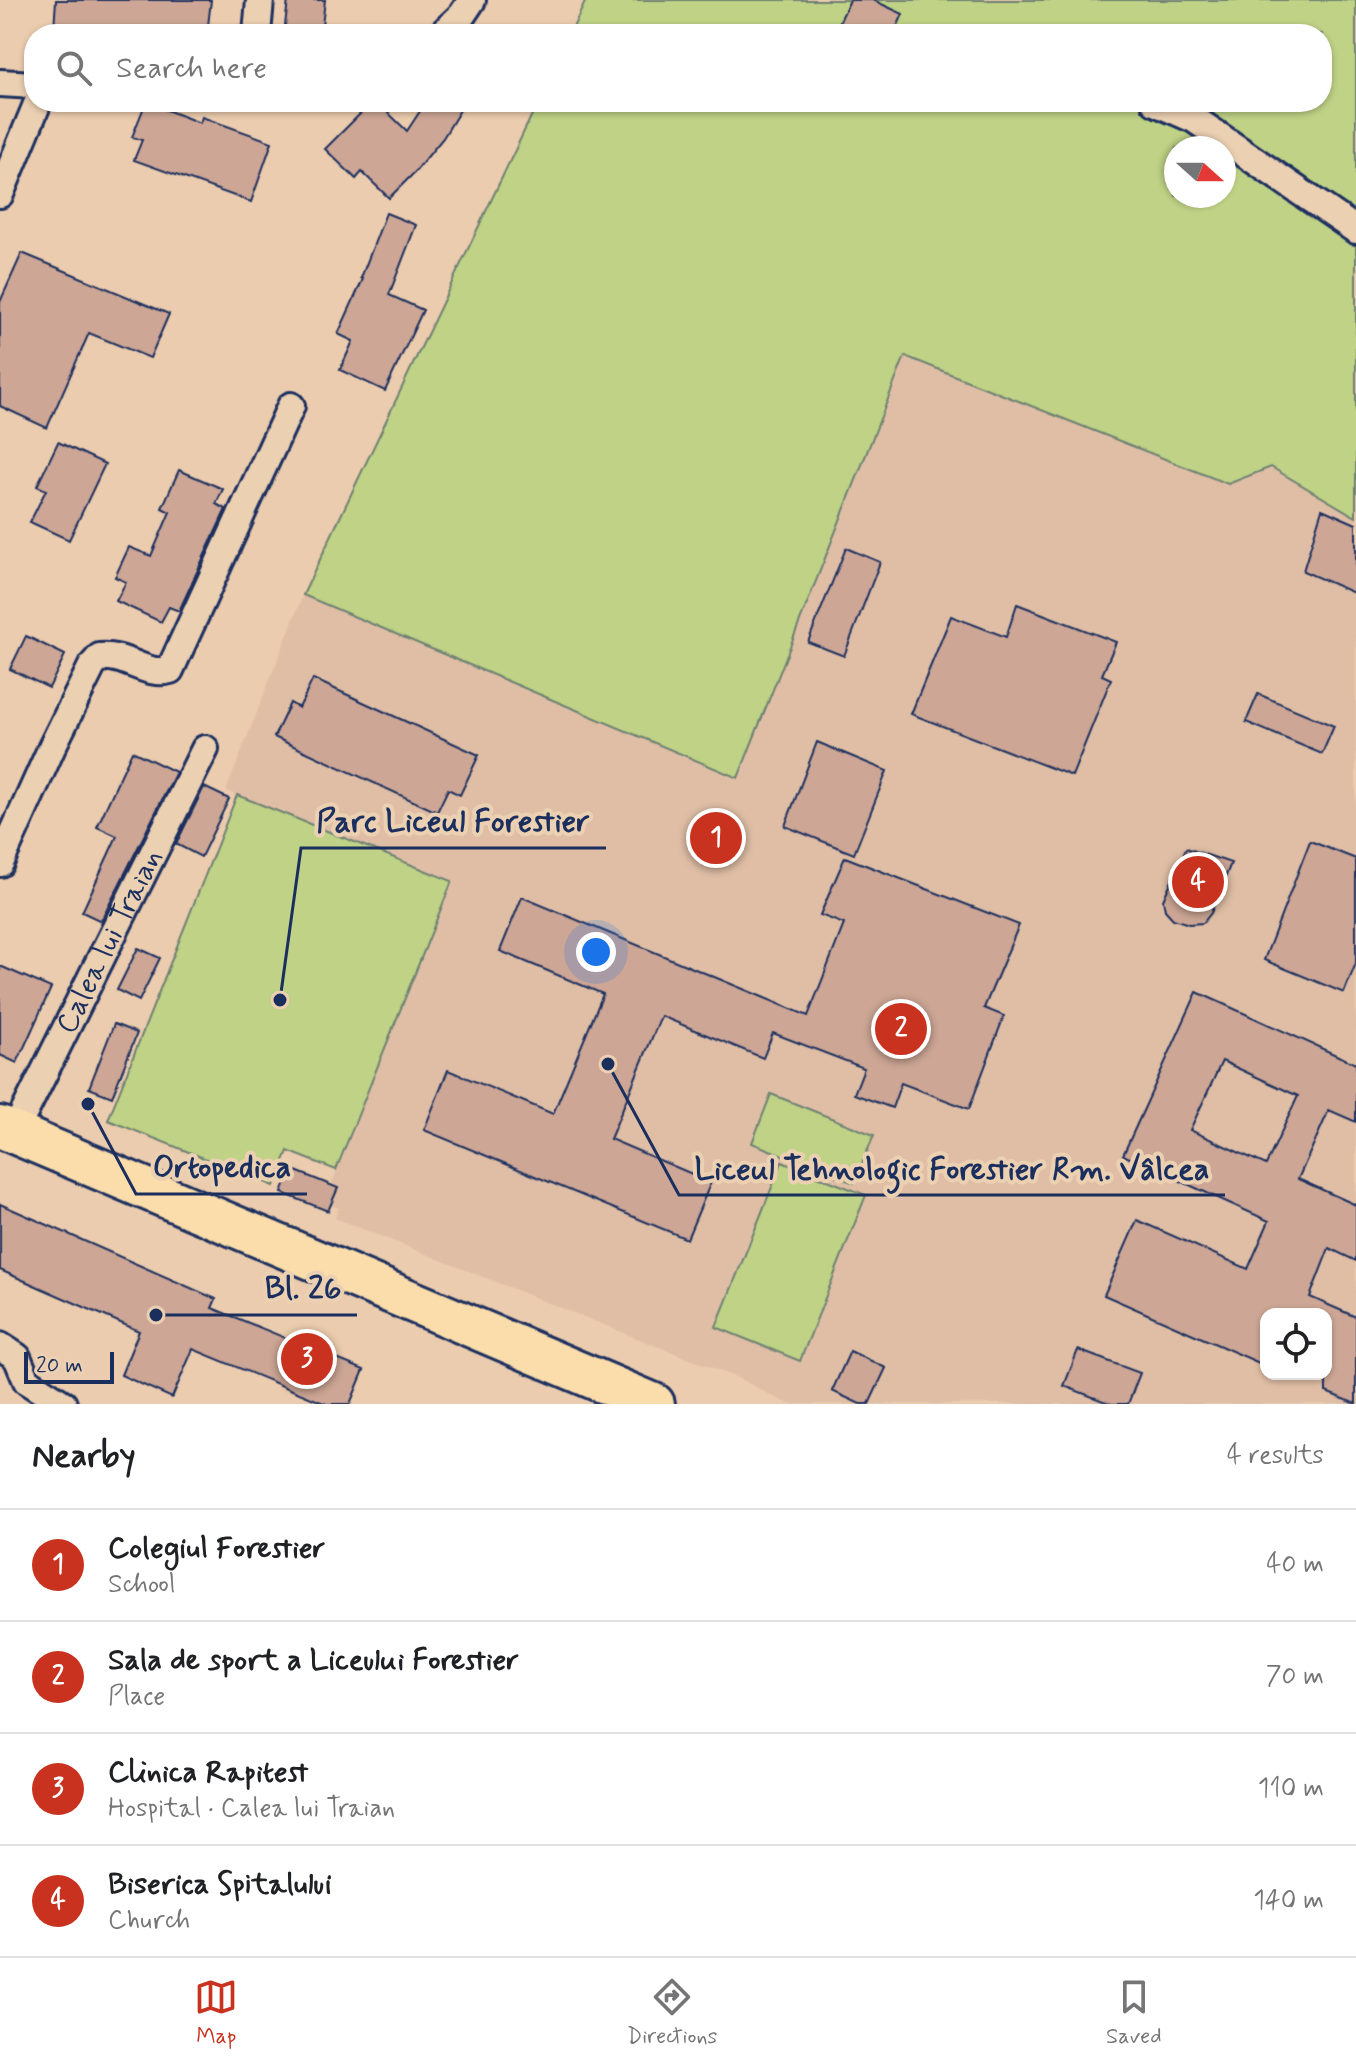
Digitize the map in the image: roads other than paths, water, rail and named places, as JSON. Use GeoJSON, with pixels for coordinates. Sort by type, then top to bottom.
{"type":"FeatureCollection","features":[{"type":"Feature","properties":{"kind":"main road","name":"Calea lui Traian"},"geometry":{"type":"LineString","coordinates":[[7,1130],[654,1404]]}},
{"type":"Feature","properties":{"kind":"street"},"geometry":{"type":"LineString","coordinates":[[258,24],[260,0]]}},
{"type":"Feature","properties":{"kind":"street"},"geometry":{"type":"LineString","coordinates":[[453,24],[472,0]]}},
{"type":"Feature","properties":{"kind":"street"},"geometry":{"type":"LineString","coordinates":[[0,83],[24,84]]}},
{"type":"Feature","properties":{"kind":"street"},"geometry":{"type":"LineString","coordinates":[[0,194],[34,112]]}},
{"type":"Feature","properties":{"kind":"street"},"geometry":{"type":"LineString","coordinates":[[1178,112],[1194,119],[1356,230]]}},
{"type":"Feature","properties":{"kind":"street"},"geometry":{"type":"LineString","coordinates":[[0,863],[92,666],[100,657],[113,655],[160,673],[170,670],[291,406]]}},
{"type":"Feature","properties":{"kind":"street","name":"Calea lui Traian"},"geometry":{"type":"LineString","coordinates":[[7,1130],[205,749]]}},
{"type":"Feature","properties":{"kind":"street"},"geometry":{"type":"LineString","coordinates":[[0,1346],[17,1357],[27,1381],[63,1404]]}},
{"type":"Feature","properties":{"kind":"place","name":"Colegiul Forestier"},"geometry":{"type":"Point","coordinates":[716,838]}},
{"type":"Feature","properties":{"kind":"place","name":"Biserica Spitalului"},"geometry":{"type":"Point","coordinates":[1198,882]}},
{"type":"Feature","properties":{"kind":"place","name":"Parc Liceul Forestier"},"geometry":{"type":"Point","coordinates":[280,1000]}},
{"type":"Feature","properties":{"kind":"place","name":"Sala de sport a Liceului Forestier"},"geometry":{"type":"Point","coordinates":[901,1029]}},
{"type":"Feature","properties":{"kind":"place","name":"Liceul Tehnologic Forestier Rm. Vâlcea"},"geometry":{"type":"Point","coordinates":[608,1064]}},
{"type":"Feature","properties":{"kind":"place","name":"Ortopedica"},"geometry":{"type":"Point","coordinates":[88,1104]}},
{"type":"Feature","properties":{"kind":"place","name":"Bl. 26"},"geometry":{"type":"Point","coordinates":[156,1315]}},
{"type":"Feature","properties":{"kind":"place","name":"Clinica Rapitest"},"geometry":{"type":"Point","coordinates":[307,1359]}}]}
